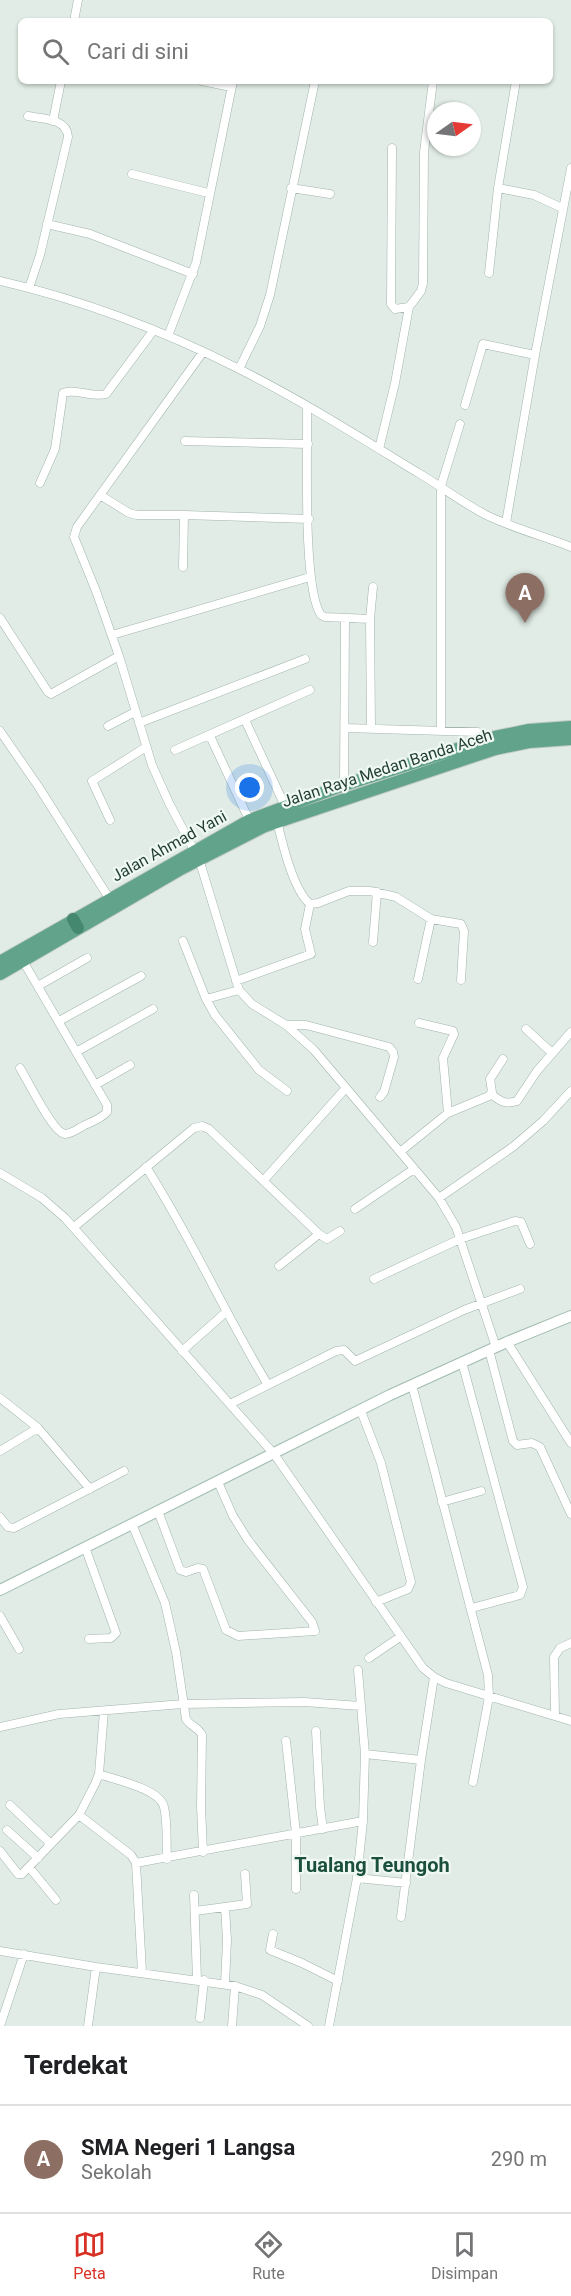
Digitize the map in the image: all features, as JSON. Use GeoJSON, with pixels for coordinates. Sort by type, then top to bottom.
{"type":"FeatureCollection","features":[{"type":"Feature","properties":{"kind":"main road","name":"Jalan Ahmad Yani"},"geometry":{"type":"LineString","coordinates":[[0,962],[76,924],[110,898],[197,855],[285,806],[495,737],[529,730],[571,727]]}},
{"type":"Feature","properties":{"kind":"main road","name":"Jalan Raya Medan Banda Aceh"},"geometry":{"type":"LineString","coordinates":[[252,825],[277,820],[495,749],[529,742],[571,739]]}},
{"type":"Feature","properties":{"kind":"main road"},"geometry":{"type":"LineString","coordinates":[[0,974],[76,924],[197,855]]}},
{"type":"Feature","properties":{"kind":"main road"},"geometry":{"type":"LineString","coordinates":[[0,1590],[412,1385],[571,1316]]}},
{"type":"Feature","properties":{"kind":"street"},"geometry":{"type":"LineString","coordinates":[[75,18],[78,0]]}},
{"type":"Feature","properties":{"kind":"street"},"geometry":{"type":"LineString","coordinates":[[53,121],[61,84]]}},
{"type":"Feature","properties":{"kind":"street"},"geometry":{"type":"LineString","coordinates":[[168,336],[193,274],[232,84]]}},
{"type":"Feature","properties":{"kind":"street"},"geometry":{"type":"LineString","coordinates":[[239,369],[260,326],[270,295],[314,84]]}},
{"type":"Feature","properties":{"kind":"street"},"geometry":{"type":"LineString","coordinates":[[379,449],[395,383],[409,307],[421,291],[423,283],[424,152],[433,84]]}},
{"type":"Feature","properties":{"kind":"street"},"geometry":{"type":"LineString","coordinates":[[489,273],[498,188],[515,84]]}},
{"type":"Feature","properties":{"kind":"street"},"geometry":{"type":"LineString","coordinates":[[28,116],[65,126],[68,137],[30,288]]}},
{"type":"Feature","properties":{"kind":"street"},"geometry":{"type":"LineString","coordinates":[[392,148],[391,304],[395,309],[409,307]]}},
{"type":"Feature","properties":{"kind":"street"},"geometry":{"type":"LineString","coordinates":[[506,523],[571,168]]}},
{"type":"Feature","properties":{"kind":"street"},"geometry":{"type":"LineString","coordinates":[[132,174],[208,192]]}},
{"type":"Feature","properties":{"kind":"street"},"geometry":{"type":"LineString","coordinates":[[291,188],[330,194]]}},
{"type":"Feature","properties":{"kind":"street"},"geometry":{"type":"LineString","coordinates":[[498,188],[534,195],[562,208]]}},
{"type":"Feature","properties":{"kind":"street"},"geometry":{"type":"LineString","coordinates":[[47,224],[90,234],[193,274]]}},
{"type":"Feature","properties":{"kind":"street"},"geometry":{"type":"LineString","coordinates":[[0,281],[30,288],[168,336],[203,352],[239,369],[307,407],[441,486],[471,507],[506,523],[571,547]]}},
{"type":"Feature","properties":{"kind":"street"},"geometry":{"type":"LineString","coordinates":[[40,483],[55,449],[63,393],[68,391],[99,396],[106,394],[153,331]]}},
{"type":"Feature","properties":{"kind":"street"},"geometry":{"type":"LineString","coordinates":[[465,405],[483,344],[535,355]]}},
{"type":"Feature","properties":{"kind":"street"},"geometry":{"type":"LineString","coordinates":[[203,352],[77,527],[74,537],[112,635],[146,747],[169,803],[197,855],[239,990],[252,1004],[286,1025],[314,1050],[439,1198],[450,1215],[480,1303],[513,1441],[517,1445],[531,1443],[540,1447],[571,1514]]}},
{"type":"Feature","properties":{"kind":"street"},"geometry":{"type":"LineString","coordinates":[[307,407],[310,577],[321,615],[370,619]]}},
{"type":"Feature","properties":{"kind":"street"},"geometry":{"type":"LineString","coordinates":[[441,731],[441,486],[460,424]]}},
{"type":"Feature","properties":{"kind":"street"},"geometry":{"type":"LineString","coordinates":[[185,441],[308,444]]}},
{"type":"Feature","properties":{"kind":"street"},"geometry":{"type":"LineString","coordinates":[[100,495],[129,513],[137,515],[309,519]]}},
{"type":"Feature","properties":{"kind":"street"},"geometry":{"type":"LineString","coordinates":[[183,567],[184,515]]}},
{"type":"Feature","properties":{"kind":"street"},"geometry":{"type":"LineString","coordinates":[[112,635],[310,577]]}},
{"type":"Feature","properties":{"kind":"street"},"geometry":{"type":"LineString","coordinates":[[371,728],[370,619],[373,587]]}},
{"type":"Feature","properties":{"kind":"street"},"geometry":{"type":"LineString","coordinates":[[0,618],[51,694],[119,656]]}},
{"type":"Feature","properties":{"kind":"street"},"geometry":{"type":"LineString","coordinates":[[344,785],[345,618]]}},
{"type":"Feature","properties":{"kind":"street"},"geometry":{"type":"LineString","coordinates":[[139,723],[305,659]]}},
{"type":"Feature","properties":{"kind":"street"},"geometry":{"type":"LineString","coordinates":[[175,750],[310,690]]}},
{"type":"Feature","properties":{"kind":"street"},"geometry":{"type":"LineString","coordinates":[[108,726],[135,712]]}},
{"type":"Feature","properties":{"kind":"street"},"geometry":{"type":"LineString","coordinates":[[245,720],[285,806]]}},
{"type":"Feature","properties":{"kind":"street"},"geometry":{"type":"LineString","coordinates":[[345,728],[478,732],[495,737]]}},
{"type":"Feature","properties":{"kind":"street"},"geometry":{"type":"LineString","coordinates":[[0,731],[110,898]]}},
{"type":"Feature","properties":{"kind":"street"},"geometry":{"type":"LineString","coordinates":[[210,736],[252,825]]}},
{"type":"Feature","properties":{"kind":"street"},"geometry":{"type":"LineString","coordinates":[[110,820],[92,781],[146,747]]}},
{"type":"Feature","properties":{"kind":"street"},"geometry":{"type":"LineString","coordinates":[[277,820],[292,872],[310,904]]}},
{"type":"Feature","properties":{"kind":"street"},"geometry":{"type":"LineString","coordinates":[[310,904],[349,891],[377,892],[396,897],[431,919],[461,924],[464,928],[461,980]]}},
{"type":"Feature","properties":{"kind":"street"},"geometry":{"type":"LineString","coordinates":[[373,942],[377,892]]}},
{"type":"Feature","properties":{"kind":"street"},"geometry":{"type":"LineString","coordinates":[[236,981],[311,954],[305,929],[310,904]]}},
{"type":"Feature","properties":{"kind":"street"},"geometry":{"type":"LineString","coordinates":[[418,979],[431,919]]}},
{"type":"Feature","properties":{"kind":"street"},"geometry":{"type":"LineString","coordinates":[[183,941],[214,1015],[259,1070],[287,1091]]}},
{"type":"Feature","properties":{"kind":"street"},"geometry":{"type":"LineString","coordinates":[[38,986],[87,958]]}},
{"type":"Feature","properties":{"kind":"street"},"geometry":{"type":"LineString","coordinates":[[20,1068],[52,1122],[65,1134],[107,1112],[106,1105],[95,1085],[23,961]]}},
{"type":"Feature","properties":{"kind":"street"},"geometry":{"type":"LineString","coordinates":[[59,1021],[141,976]]}},
{"type":"Feature","properties":{"kind":"street"},"geometry":{"type":"LineString","coordinates":[[206,999],[239,990]]}},
{"type":"Feature","properties":{"kind":"street"},"geometry":{"type":"LineString","coordinates":[[76,1052],[153,1009]]}},
{"type":"Feature","properties":{"kind":"street"},"geometry":{"type":"LineString","coordinates":[[420,1023],[453,1031],[454,1034],[443,1058],[448,1113]]}},
{"type":"Feature","properties":{"kind":"street"},"geometry":{"type":"LineString","coordinates":[[286,1025],[306,1025],[389,1047],[394,1057],[384,1092],[380,1097]]}},
{"type":"Feature","properties":{"kind":"street"},"geometry":{"type":"LineString","coordinates":[[526,1029],[552,1053]]}},
{"type":"Feature","properties":{"kind":"street"},"geometry":{"type":"LineString","coordinates":[[491,1094],[508,1104],[517,1101],[552,1053],[571,1032]]}},
{"type":"Feature","properties":{"kind":"street"},"geometry":{"type":"LineString","coordinates":[[491,1094],[490,1079],[503,1059]]}},
{"type":"Feature","properties":{"kind":"street"},"geometry":{"type":"LineString","coordinates":[[95,1085],[130,1065]]}},
{"type":"Feature","properties":{"kind":"street"},"geometry":{"type":"LineString","coordinates":[[264,1180],[345,1089]]}},
{"type":"Feature","properties":{"kind":"street"},"geometry":{"type":"LineString","coordinates":[[439,1198],[514,1146],[543,1121],[571,1091]]}},
{"type":"Feature","properties":{"kind":"street"},"geometry":{"type":"LineString","coordinates":[[400,1152],[448,1113],[491,1094]]}},
{"type":"Feature","properties":{"kind":"street"},"geometry":{"type":"LineString","coordinates":[[74,1227],[194,1128],[202,1126],[208,1128],[319,1234],[327,1239],[340,1231]]}},
{"type":"Feature","properties":{"kind":"street"},"geometry":{"type":"LineString","coordinates":[[146,1167],[163,1194],[248,1355],[268,1385]]}},
{"type":"Feature","properties":{"kind":"street"},"geometry":{"type":"LineString","coordinates":[[355,1209],[414,1169]]}},
{"type":"Feature","properties":{"kind":"street"},"geometry":{"type":"LineString","coordinates":[[0,1173],[42,1198],[74,1227],[274,1454],[423,1668],[434,1677],[489,1697],[571,1721]]}},
{"type":"Feature","properties":{"kind":"street"},"geometry":{"type":"LineString","coordinates":[[374,1279],[460,1239],[517,1221],[523,1226],[530,1244]]}},
{"type":"Feature","properties":{"kind":"street"},"geometry":{"type":"LineString","coordinates":[[279,1266],[319,1234]]}},
{"type":"Feature","properties":{"kind":"street"},"geometry":{"type":"LineString","coordinates":[[230,1404],[341,1349],[354,1361],[357,1360],[480,1303],[520,1289]]}},
{"type":"Feature","properties":{"kind":"street"},"geometry":{"type":"LineString","coordinates":[[182,1351],[226,1312]]}},
{"type":"Feature","properties":{"kind":"street"},"geometry":{"type":"LineString","coordinates":[[507,1342],[571,1443]]}},
{"type":"Feature","properties":{"kind":"street"},"geometry":{"type":"LineString","coordinates":[[462,1362],[523,1587],[520,1595],[472,1608]]}},
{"type":"Feature","properties":{"kind":"street"},"geometry":{"type":"LineString","coordinates":[[412,1385],[488,1675],[489,1697],[473,1782]]}},
{"type":"Feature","properties":{"kind":"street"},"geometry":{"type":"LineString","coordinates":[[0,1398],[38,1428],[90,1489]]}},
{"type":"Feature","properties":{"kind":"street"},"geometry":{"type":"LineString","coordinates":[[361,1411],[381,1462],[411,1582],[408,1589],[376,1602]]}},
{"type":"Feature","properties":{"kind":"street"},"geometry":{"type":"LineString","coordinates":[[0,1451],[38,1428]]}},
{"type":"Feature","properties":{"kind":"street"},"geometry":{"type":"LineString","coordinates":[[0,1517],[12,1529],[124,1471]]}},
{"type":"Feature","properties":{"kind":"street"},"geometry":{"type":"LineString","coordinates":[[158,1511],[180,1570],[186,1572],[202,1569],[226,1630],[238,1636],[315,1631],[314,1625],[239,1527],[218,1482]]}},
{"type":"Feature","properties":{"kind":"street"},"geometry":{"type":"LineString","coordinates":[[442,1502],[482,1491]]}},
{"type":"Feature","properties":{"kind":"street"},"geometry":{"type":"LineString","coordinates":[[132,1524],[165,1603],[176,1652],[187,1721],[200,1730],[202,1737],[203,1852]]}},
{"type":"Feature","properties":{"kind":"street"},"geometry":{"type":"LineString","coordinates":[[85,1547],[116,1634],[111,1638],[89,1639]]}},
{"type":"Feature","properties":{"kind":"street"},"geometry":{"type":"LineString","coordinates":[[0,1616],[19,1649]]}},
{"type":"Feature","properties":{"kind":"street"},"geometry":{"type":"LineString","coordinates":[[369,1658],[400,1637]]}},
{"type":"Feature","properties":{"kind":"street"},"geometry":{"type":"LineString","coordinates":[[555,1716],[552,1672],[554,1657],[560,1648],[571,1643]]}},
{"type":"Feature","properties":{"kind":"street"},"geometry":{"type":"LineString","coordinates":[[329,2026],[357,1878],[363,1821],[365,1754],[358,1670]]}},
{"type":"Feature","properties":{"kind":"street"},"geometry":{"type":"LineString","coordinates":[[402,1917],[421,1760],[434,1677]]}},
{"type":"Feature","properties":{"kind":"street"},"geometry":{"type":"LineString","coordinates":[[0,1727],[49,1715],[183,1704],[304,1701],[361,1706]]}},
{"type":"Feature","properties":{"kind":"street"},"geometry":{"type":"LineString","coordinates":[[0,1851],[20,1874],[79,1815],[99,1774],[104,1711]]}},
{"type":"Feature","properties":{"kind":"street"},"geometry":{"type":"LineString","coordinates":[[316,1731],[323,1828]]}},
{"type":"Feature","properties":{"kind":"street"},"geometry":{"type":"LineString","coordinates":[[286,1741],[296,1833],[296,1889]]}},
{"type":"Feature","properties":{"kind":"street"},"geometry":{"type":"LineString","coordinates":[[365,1754],[421,1760]]}},
{"type":"Feature","properties":{"kind":"street"},"geometry":{"type":"LineString","coordinates":[[99,1774],[149,1792],[161,1800],[164,1808],[167,1859]]}},
{"type":"Feature","properties":{"kind":"street"},"geometry":{"type":"LineString","coordinates":[[9,1805],[51,1844]]}},
{"type":"Feature","properties":{"kind":"street"},"geometry":{"type":"LineString","coordinates":[[79,1815],[131,1855],[136,1863],[142,1972]]}},
{"type":"Feature","properties":{"kind":"street"},"geometry":{"type":"LineString","coordinates":[[136,1863],[363,1821]]}},
{"type":"Feature","properties":{"kind":"street"},"geometry":{"type":"LineString","coordinates":[[7,1830],[38,1858]]}},
{"type":"Feature","properties":{"kind":"street"},"geometry":{"type":"LineString","coordinates":[[29,1866],[56,1900]]}},
{"type":"Feature","properties":{"kind":"street"},"geometry":{"type":"LineString","coordinates":[[195,1911],[247,1904],[245,1874]]}},
{"type":"Feature","properties":{"kind":"street"},"geometry":{"type":"LineString","coordinates":[[357,1878],[406,1884]]}},
{"type":"Feature","properties":{"kind":"street"},"geometry":{"type":"LineString","coordinates":[[194,1895],[200,1980],[200,2018]]}},
{"type":"Feature","properties":{"kind":"street"},"geometry":{"type":"LineString","coordinates":[[225,1907],[227,1940],[225,1984]]}},
{"type":"Feature","properties":{"kind":"street"},"geometry":{"type":"LineString","coordinates":[[273,1934],[270,1950],[338,1981]]}},
{"type":"Feature","properties":{"kind":"street"},"geometry":{"type":"LineString","coordinates":[[0,1951],[235,1986],[262,1995],[308,2026]]}},
{"type":"Feature","properties":{"kind":"street"},"geometry":{"type":"LineString","coordinates":[[0,2026],[24,1954]]}},
{"type":"Feature","properties":{"kind":"street"},"geometry":{"type":"LineString","coordinates":[[88,2026],[96,1967]]}},
{"type":"Feature","properties":{"kind":"street"},"geometry":{"type":"LineString","coordinates":[[232,2026],[235,1986]]}},
{"type":"Feature","properties":{"kind":"place","name":"SMA Negeri 1 Langsa"},"geometry":{"type":"Point","coordinates":[525,623]}},
{"type":"Feature","properties":{"kind":"district","name":"Tualang Teungoh"},"geometry":{"type":"Point","coordinates":[372,1865]}}]}
